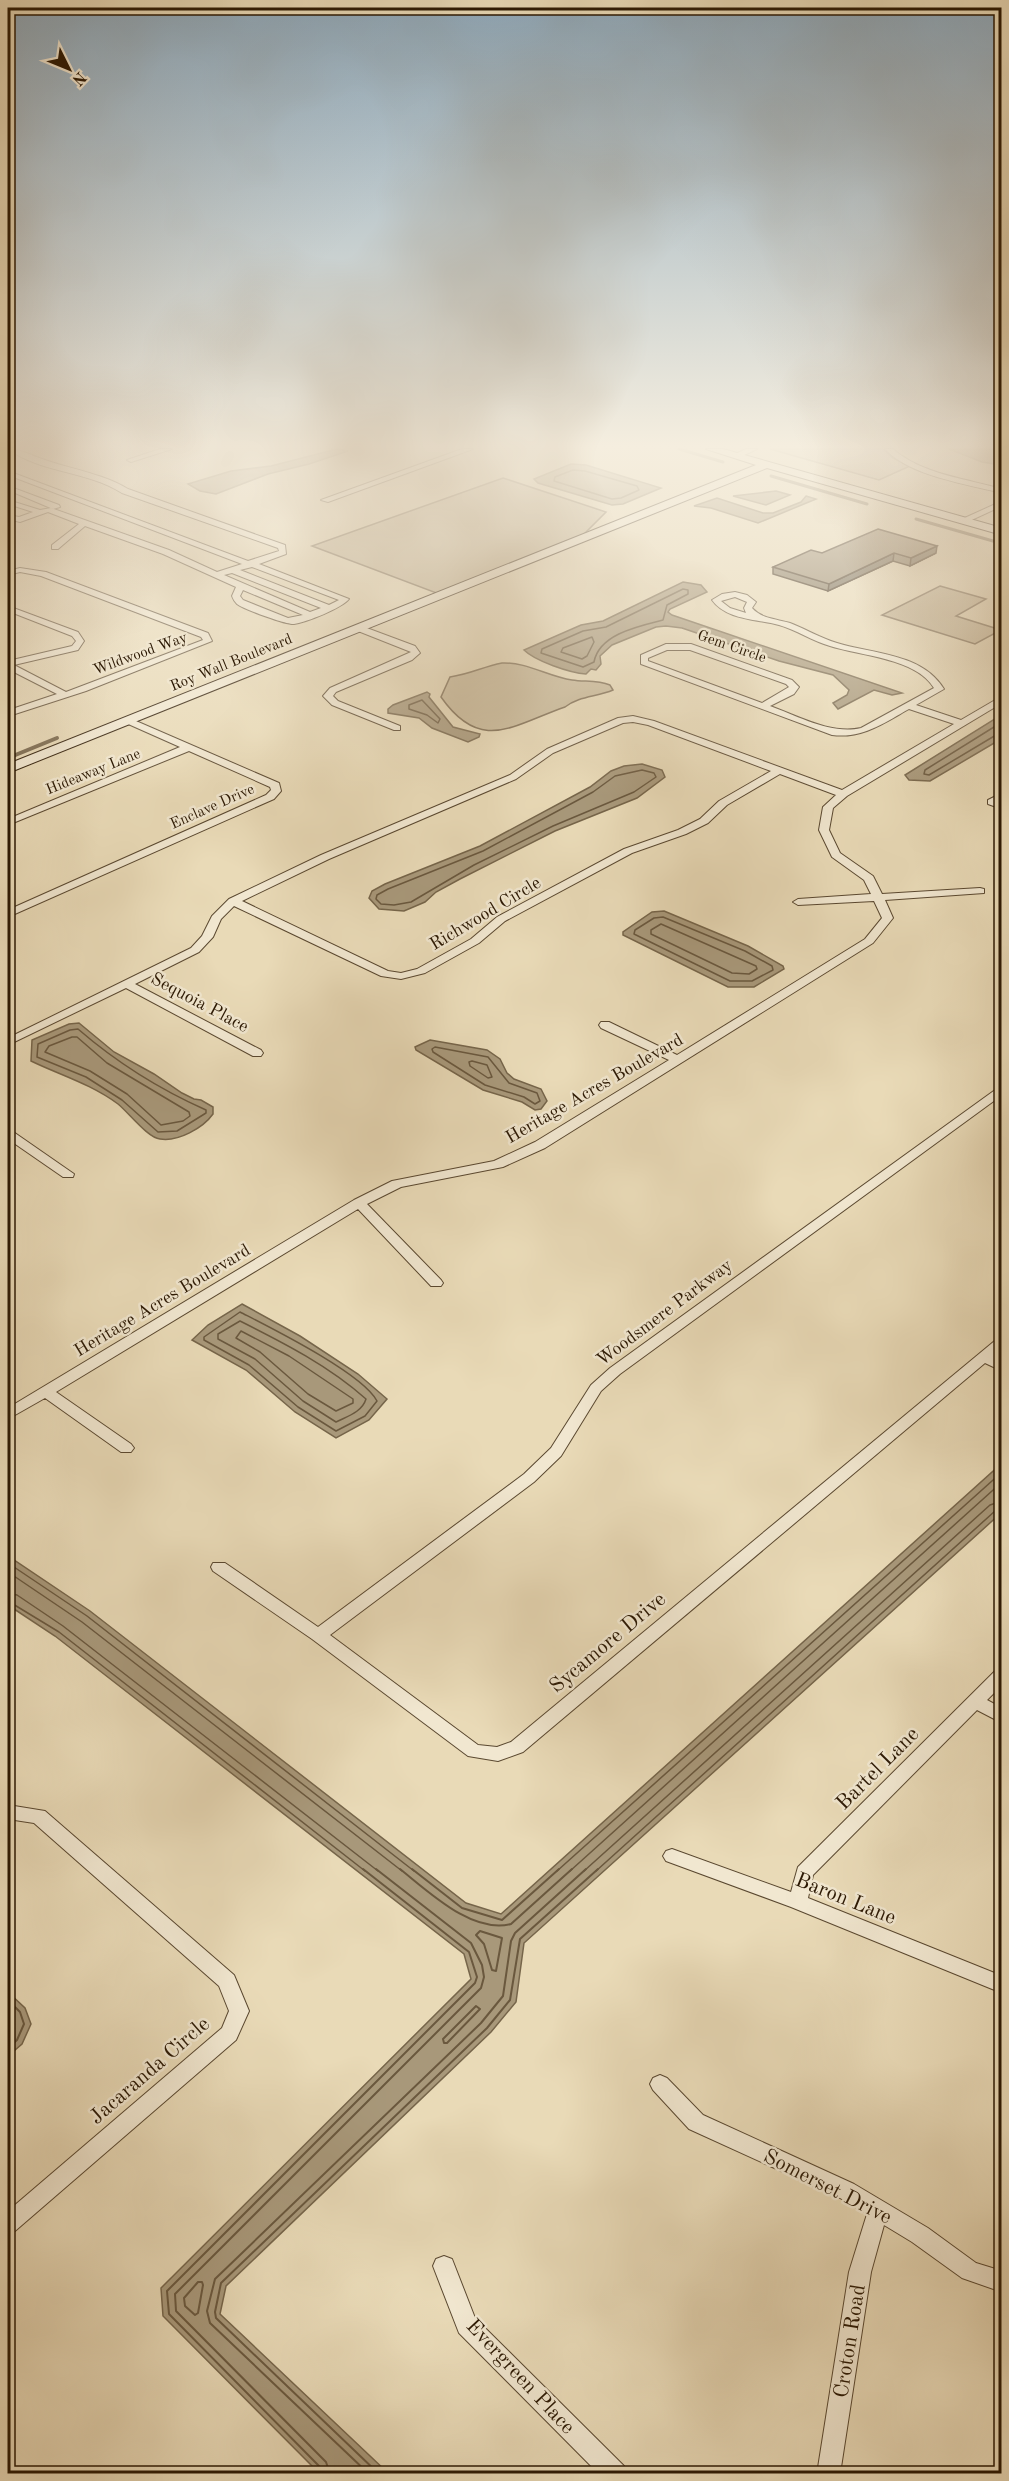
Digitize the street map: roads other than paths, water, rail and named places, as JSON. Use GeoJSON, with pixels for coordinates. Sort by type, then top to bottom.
{"type":"FeatureCollection","features":[{"type":"Feature","properties":{"kind":"street"},"geometry":{"type":"LineString","coordinates":[[194,565],[310,615]]}},
{"type":"Feature","properties":{"kind":"street"},"geometry":{"type":"LineString","coordinates":[[216,575],[250,565]]}},
{"type":"Feature","properties":{"kind":"street"},"geometry":{"type":"LineString","coordinates":[[241,586],[236,596],[240,602],[287,621],[295,621],[330,608],[345,599],[254,565]]}},
{"type":"Feature","properties":{"kind":"street","name":"Roy Wall Boulevard"},"geometry":{"type":"LineString","coordinates":[[8,769],[520,565]]}},
{"type":"Feature","properties":{"kind":"street","name":"Wildwood Way"},"geometry":{"type":"LineString","coordinates":[[8,573],[20,570],[43,574],[205,635],[208,641],[65,695],[12,712]]}},
{"type":"Feature","properties":{"kind":"street"},"geometry":{"type":"LineString","coordinates":[[235,570],[330,608]]}},
{"type":"Feature","properties":{"kind":"street"},"geometry":{"type":"LineString","coordinates":[[725,595],[745,597],[752,602],[748,608],[750,612],[763,619],[729,610],[718,604],[716,600],[725,595]]}},
{"type":"Feature","properties":{"kind":"street"},"geometry":{"type":"LineString","coordinates":[[8,608],[75,634],[81,641],[75,648],[8,665]]}},
{"type":"Feature","properties":{"kind":"street","name":"Gem Circle"},"geometry":{"type":"LineString","coordinates":[[762,706],[791,692],[794,687],[789,682],[691,647],[666,647],[645,657],[644,662],[649,666],[832,732],[848,734],[864,730],[939,688],[938,684],[922,670],[898,661],[840,647],[798,629],[763,619]]}},
{"type":"Feature","properties":{"kind":"street"},"geometry":{"type":"LineString","coordinates":[[361,629],[412,648],[416,653],[333,690],[328,696],[335,703],[397,728]]}},
{"type":"Feature","properties":{"kind":"street"},"geometry":{"type":"LineString","coordinates":[[8,665],[65,695]]}},
{"type":"Feature","properties":{"kind":"street","name":"Heritage Acres Boulevard"},"geometry":{"type":"LineString","coordinates":[[8,1414],[359,1203],[397,1184],[498,1164],[540,1145],[869,941],[888,918],[868,878],[836,855],[824,830],[828,807],[843,794],[1002,699]]}},
{"type":"Feature","properties":{"kind":"street"},"geometry":{"type":"LineString","coordinates":[[919,701],[965,720]]}},
{"type":"Feature","properties":{"kind":"street"},"geometry":{"type":"LineString","coordinates":[[910,706],[965,720]]}},
{"type":"Feature","properties":{"kind":"street"},"geometry":{"type":"LineString","coordinates":[[8,1042],[195,950],[207,937],[216,918],[233,901],[325,857],[513,777],[550,751],[621,720],[633,719],[651,723],[843,794]]}},
{"type":"Feature","properties":{"kind":"street","name":"Enclave Drive"},"geometry":{"type":"LineString","coordinates":[[8,914],[270,796],[276,791],[275,785],[129,721]]}},
{"type":"Feature","properties":{"kind":"street","name":"Hideaway Lane"},"geometry":{"type":"LineString","coordinates":[[8,822],[189,747]]}},
{"type":"Feature","properties":{"kind":"street","name":"Richwood Circle"},"geometry":{"type":"LineString","coordinates":[[233,901],[385,974],[401,976],[421,971],[475,941],[501,919],[628,851],[682,832],[704,820],[723,803],[778,771]]}},
{"type":"Feature","properties":{"kind":"street"},"geometry":{"type":"LineString","coordinates":[[1002,796],[992,802],[1002,806]]}},
{"type":"Feature","properties":{"kind":"street"},"geometry":{"type":"LineString","coordinates":[[798,902],[980,891]]}},
{"type":"Feature","properties":{"kind":"street","name":"Sequoia Place"},"geometry":{"type":"LineString","coordinates":[[126,984],[257,1053]]}},
{"type":"Feature","properties":{"kind":"street"},"geometry":{"type":"LineString","coordinates":[[604,1025],[679,1060]]}},
{"type":"Feature","properties":{"kind":"street","name":"Woodsmere Parkway"},"geometry":{"type":"LineString","coordinates":[[318,1635],[529,1478],[556,1452],[596,1388],[615,1371],[1002,1089]]}},
{"type":"Feature","properties":{"kind":"street"},"geometry":{"type":"LineString","coordinates":[[8,1134],[68,1174]]}},
{"type":"Feature","properties":{"kind":"street"},"geometry":{"type":"LineString","coordinates":[[359,1203],[436,1283]]}},
{"type":"Feature","properties":{"kind":"street","name":"Sycamore Drive"},"geometry":{"type":"LineString","coordinates":[[219,1567],[318,1635],[474,1751],[498,1754],[518,1747],[1002,1342]]}},
{"type":"Feature","properties":{"kind":"street"},"geometry":{"type":"LineString","coordinates":[[984,1357],[1002,1366]]}},
{"type":"Feature","properties":{"kind":"street"},"geometry":{"type":"LineString","coordinates":[[45,1391],[126,1448]]}},
{"type":"Feature","properties":{"kind":"street","name":"Bartel Lane"},"geometry":{"type":"LineString","coordinates":[[798,1902],[805,1872],[1002,1674]]}},
{"type":"Feature","properties":{"kind":"street"},"geometry":{"type":"LineString","coordinates":[[975,1701],[1002,1717]]}},
{"type":"Feature","properties":{"kind":"street","name":"Jacaranda Circle"},"geometry":{"type":"LineString","coordinates":[[8,1812],[39,1816],[227,1981],[239,2011],[229,2034],[8,2224]]}},
{"type":"Feature","properties":{"kind":"street","name":"Baron Lane"},"geometry":{"type":"LineString","coordinates":[[672,1856],[798,1902],[1002,1985]]}},
{"type":"Feature","properties":{"kind":"street","name":"Somerset Drive"},"geometry":{"type":"LineString","coordinates":[[660,2084],[696,2122],[847,2191],[920,2235],[970,2271],[1002,2282]]}},
{"type":"Feature","properties":{"kind":"street","name":"Croton Road"},"geometry":{"type":"LineString","coordinates":[[828,2474],[860,2272],[878,2211]]}},
{"type":"Feature","properties":{"kind":"street","name":"Evergreen Place"},"geometry":{"type":"LineString","coordinates":[[444,2266],[467,2325],[616,2474]]}},
{"type":"Feature","properties":{"kind":"water"},"geometry":{"type":"Polygon","coordinates":[[[683,582],[701,585],[707,592],[670,609],[668,612],[672,615],[902,693],[892,695],[874,690],[838,709],[833,703],[847,695],[849,690],[833,675],[779,661],[682,628],[666,626],[656,627],[612,645],[600,656],[601,664],[596,670],[591,669],[586,674],[553,666],[524,650],[581,625],[603,621],[683,582]]]}},
{"type":"Feature","properties":{"kind":"water"},"geometry":{"type":"Polygon","coordinates":[[[427,692],[453,727],[480,734],[479,737],[468,742],[432,728],[419,718],[388,713],[388,709],[393,705],[427,692]]]}},
{"type":"Feature","properties":{"kind":"water"},"geometry":{"type":"Polygon","coordinates":[[[1001,715],[1001,739],[930,781],[909,780],[905,775],[1001,715]]]}},
{"type":"Feature","properties":{"kind":"water"},"geometry":{"type":"Polygon","coordinates":[[[642,764],[662,770],[665,777],[637,798],[555,831],[460,879],[436,892],[425,902],[404,911],[379,909],[369,898],[372,891],[385,884],[480,846],[590,787],[611,771],[624,766],[642,764]]]}},
{"type":"Feature","properties":{"kind":"water"},"geometry":{"type":"Polygon","coordinates":[[[664,911],[748,946],[783,966],[784,969],[754,987],[728,987],[623,935],[623,932],[652,912],[664,911]]]}},
{"type":"Feature","properties":{"kind":"water"},"geometry":{"type":"Polygon","coordinates":[[[79,1023],[114,1052],[154,1074],[182,1093],[213,1107],[213,1114],[190,1133],[167,1139],[155,1138],[108,1097],[31,1061],[32,1040],[69,1024],[79,1023]]]}},
{"type":"Feature","properties":{"kind":"water"},"geometry":{"type":"Polygon","coordinates":[[[430,1040],[487,1050],[500,1059],[507,1073],[514,1079],[541,1089],[547,1101],[541,1109],[535,1110],[522,1102],[483,1090],[416,1050],[415,1047],[430,1040]]]}},
{"type":"Feature","properties":{"kind":"water"},"geometry":{"type":"Polygon","coordinates":[[[242,1304],[300,1336],[358,1374],[387,1399],[369,1420],[336,1438],[295,1412],[246,1370],[192,1340],[208,1325],[242,1304]]]}},
{"type":"Feature","properties":{"kind":"water"},"geometry":{"type":"Polygon","coordinates":[[[1001,1464],[1001,1513],[524,1943],[516,2002],[491,2032],[226,2286],[220,2314],[388,2473],[319,2473],[163,2316],[161,2288],[471,1979],[464,1954],[55,1636],[8,1605],[8,1556],[90,1611],[466,1903],[501,1914],[1001,1464]]]}},
{"type":"Feature","properties":{"kind":"water"},"geometry":{"type":"Polygon","coordinates":[[[8,1992],[25,2008],[31,2024],[22,2044],[8,2056],[8,1992]]]}},
{"type":"Feature","properties":{"kind":"waterway"},"geometry":{"type":"LineString","coordinates":[[8,758],[57,738]]}}]}
